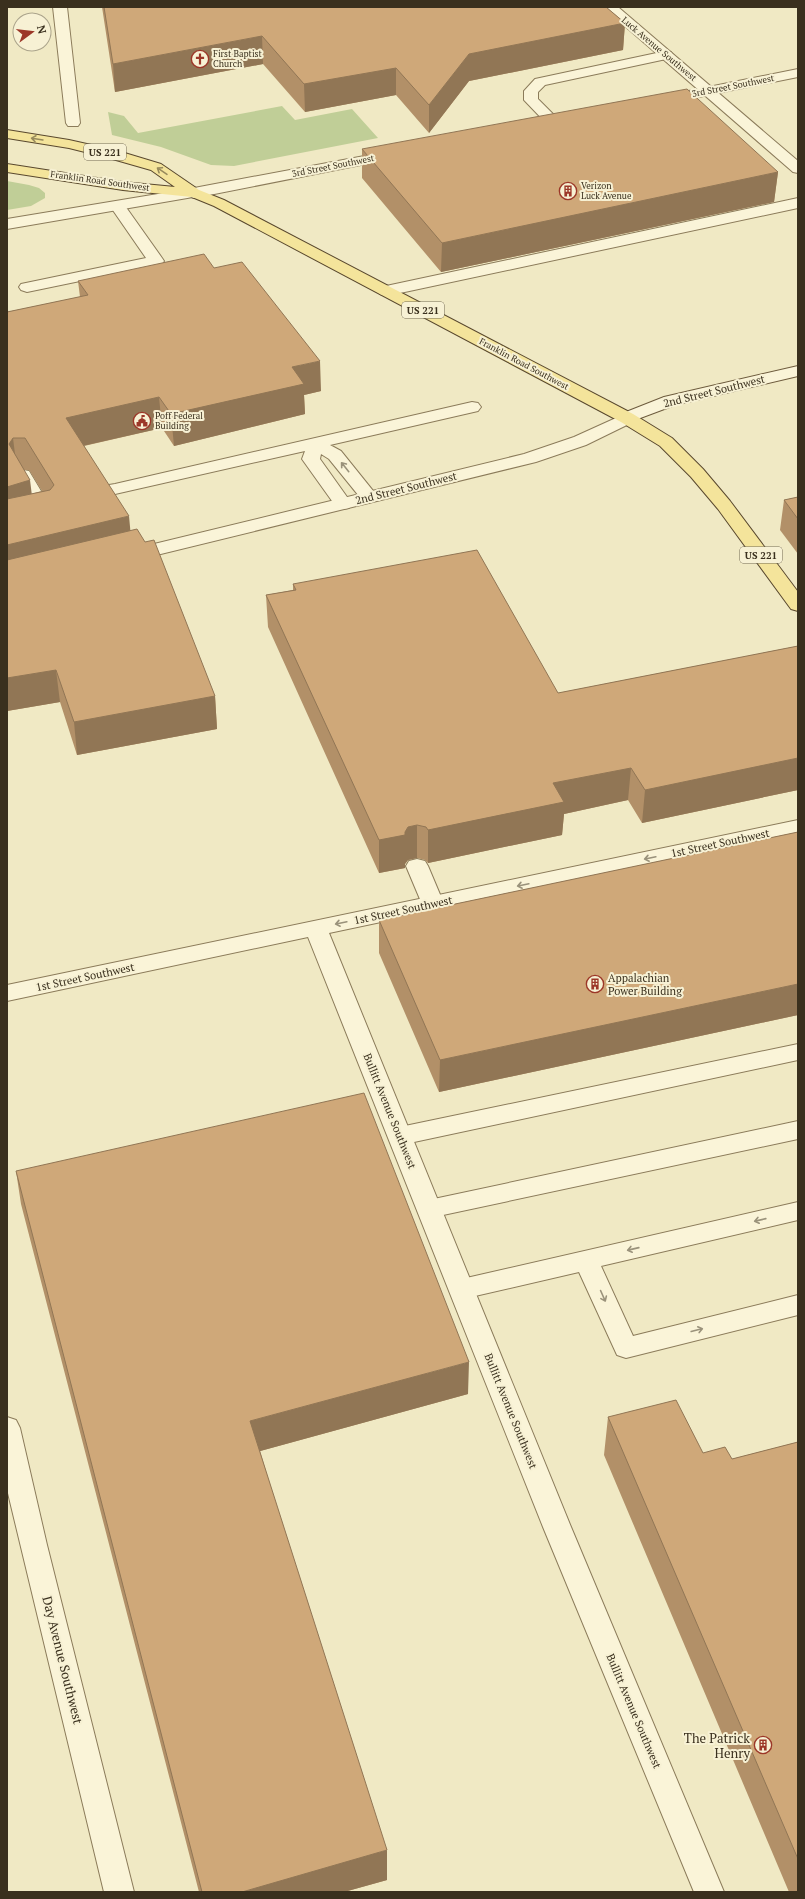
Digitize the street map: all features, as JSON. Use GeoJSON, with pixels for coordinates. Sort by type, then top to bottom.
{"type":"FeatureCollection","features":[{"type":"Feature","properties":{"kind":"main road","name":"Franklin Road Southwest"},"geometry":{"type":"LineString","coordinates":[[7,134],[69,144],[113,154],[156,167],[194,193],[219,203],[627,418],[666,442],[697,473],[724,505],[798,605]]}},
{"type":"Feature","properties":{"kind":"main road","name":"Franklin Road Southwest"},"geometry":{"type":"LineString","coordinates":[[7,168],[123,186],[194,193]]}},
{"type":"Feature","properties":{"kind":"street"},"geometry":{"type":"LineString","coordinates":[[60,7],[73,122]]}},
{"type":"Feature","properties":{"kind":"street","name":"Luck Avenue Southwest"},"geometry":{"type":"LineString","coordinates":[[610,7],[798,169]]}},
{"type":"Feature","properties":{"kind":"street"},"geometry":{"type":"LineString","coordinates":[[553,122],[531,100],[531,90],[540,82],[666,55]]}},
{"type":"Feature","properties":{"kind":"street","name":"3rd Street Southwest"},"geometry":{"type":"LineString","coordinates":[[652,102],[798,73]]}},
{"type":"Feature","properties":{"kind":"street"},"geometry":{"type":"LineString","coordinates":[[538,125],[569,119]]}},
{"type":"Feature","properties":{"kind":"street","name":"3rd Street Southwest"},"geometry":{"type":"LineString","coordinates":[[7,224],[194,193],[406,152]]}},
{"type":"Feature","properties":{"kind":"street"},"geometry":{"type":"LineString","coordinates":[[386,291],[798,203]]}},
{"type":"Feature","properties":{"kind":"street"},"geometry":{"type":"LineString","coordinates":[[27,287],[156,261],[118,206]]}},
{"type":"Feature","properties":{"kind":"street","name":"2nd Street Southwest"},"geometry":{"type":"LineString","coordinates":[[112,560],[530,458],[580,441],[627,418],[670,401],[798,371]]}},
{"type":"Feature","properties":{"kind":"street"},"geometry":{"type":"LineString","coordinates":[[115,489],[472,407]]}},
{"type":"Feature","properties":{"kind":"street"},"geometry":{"type":"LineString","coordinates":[[315,444],[335,455],[369,497]]}},
{"type":"Feature","properties":{"kind":"street"},"geometry":{"type":"LineString","coordinates":[[315,444],[311,459],[343,504]]}},
{"type":"Feature","properties":{"kind":"street"},"geometry":{"type":"LineString","coordinates":[[7,526],[47,516],[23,475]]}},
{"type":"Feature","properties":{"kind":"street","name":"1st Street Southwest"},"geometry":{"type":"LineString","coordinates":[[7,993],[798,827]]}},
{"type":"Feature","properties":{"kind":"street"},"geometry":{"type":"LineString","coordinates":[[416,866],[434,904]]}},
{"type":"Feature","properties":{"kind":"street","name":"Bullitt Avenue Southwest"},"geometry":{"type":"LineString","coordinates":[[316,929],[462,1288],[557,1527],[709,1892]]}},
{"type":"Feature","properties":{"kind":"street"},"geometry":{"type":"LineString","coordinates":[[400,1136],[798,1052]]}},
{"type":"Feature","properties":{"kind":"street"},"geometry":{"type":"LineString","coordinates":[[429,1209],[798,1130]]}},
{"type":"Feature","properties":{"kind":"street"},"geometry":{"type":"LineString","coordinates":[[462,1288],[798,1211]]}},
{"type":"Feature","properties":{"kind":"street"},"geometry":{"type":"LineString","coordinates":[[586,1260],[626,1348],[798,1306]]}},
{"type":"Feature","properties":{"kind":"street","name":"Day Avenue Southwest"},"geometry":{"type":"LineString","coordinates":[[7,1428],[24,1505],[94,1779],[119,1892]]}},
{"type":"Feature","properties":{"kind":"green space"},"geometry":{"type":"Polygon","coordinates":[[[282,106],[295,120],[352,109],[378,138],[234,166],[211,165],[161,147],[112,135],[108,112],[124,116],[138,133],[282,106]]]}},
{"type":"Feature","properties":{"kind":"green space"},"geometry":{"type":"Polygon","coordinates":[[[7,181],[39,188],[45,193],[45,198],[31,206],[7,210],[7,181]]]}},
{"type":"Feature","properties":{"kind":"building","name":"First Baptist Church"},"geometry":{"type":"Polygon","coordinates":[[[104,7],[606,7],[625,23],[469,54],[429,105],[396,68],[304,84],[262,36],[113,64],[104,7]]]}},
{"type":"Feature","properties":{"kind":"building","name":"Verizon Luck Avenue"},"geometry":{"type":"Polygon","coordinates":[[[687,89],[778,172],[442,243],[362,149],[687,89]]]}},
{"type":"Feature","properties":{"kind":"building","name":"Poff Federal Building"},"geometry":{"type":"Polygon","coordinates":[[[204,254],[214,268],[242,262],[320,361],[292,367],[304,384],[171,414],[159,397],[66,418],[129,516],[7,545],[7,499],[50,490],[54,485],[25,438],[13,438],[9,444],[30,480],[7,487],[7,312],[88,295],[78,281],[204,254]]]}},
{"type":"Feature","properties":{"kind":"building"},"geometry":{"type":"Polygon","coordinates":[[[798,497],[798,519],[784,500],[798,497]]]}},
{"type":"Feature","properties":{"kind":"building"},"geometry":{"type":"Polygon","coordinates":[[[137,529],[145,542],[154,540],[215,696],[74,722],[56,670],[7,678],[7,560],[137,529]]]}},
{"type":"Feature","properties":{"kind":"building"},"geometry":{"type":"Polygon","coordinates":[[[477,550],[558,693],[798,646],[798,758],[645,790],[631,768],[553,783],[564,802],[428,830],[426,827],[417,825],[408,827],[405,835],[379,840],[266,595],[296,590],[293,584],[477,550]]]}},
{"type":"Feature","properties":{"kind":"building","name":"Appalachian Power Building"},"geometry":{"type":"Polygon","coordinates":[[[798,832],[798,984],[440,1060],[379,920],[798,832]]]}},
{"type":"Feature","properties":{"kind":"building"},"geometry":{"type":"Polygon","coordinates":[[[364,1093],[469,1362],[250,1421],[387,1850],[242,1892],[202,1892],[16,1171],[364,1093]]]}},
{"type":"Feature","properties":{"kind":"building"},"geometry":{"type":"Polygon","coordinates":[[[676,1400],[703,1453],[725,1447],[732,1459],[798,1442],[798,1859],[608,1417],[676,1400]]]}},
{"type":"Feature","properties":{"kind":"place","name":"First Baptist Church"},"geometry":{"type":"Point","coordinates":[200,59]}},
{"type":"Feature","properties":{"kind":"place","name":"Verizon Luck Avenue"},"geometry":{"type":"Point","coordinates":[568,191]}},
{"type":"Feature","properties":{"kind":"place","name":"Poff Federal Building"},"geometry":{"type":"Point","coordinates":[142,421]}},
{"type":"Feature","properties":{"kind":"place","name":"Appalachian Power Building"},"geometry":{"type":"Point","coordinates":[595,984]}},
{"type":"Feature","properties":{"kind":"place","name":"The Patrick Henry"},"geometry":{"type":"Point","coordinates":[763,1745]}}]}
